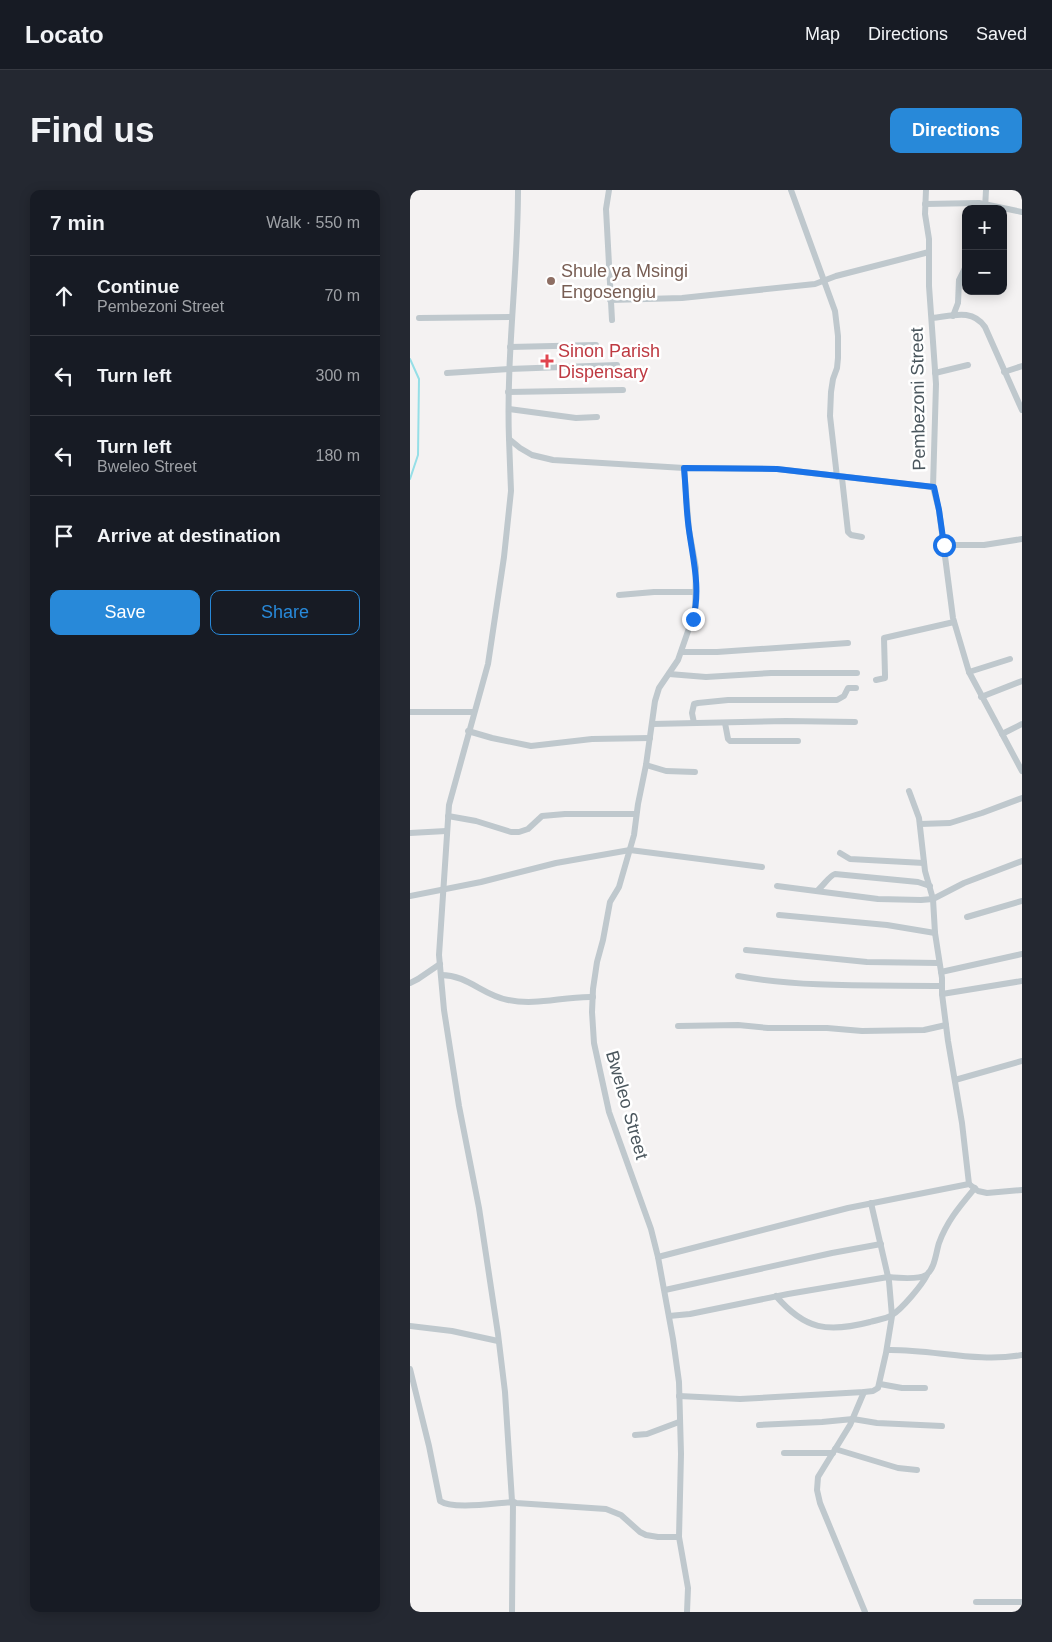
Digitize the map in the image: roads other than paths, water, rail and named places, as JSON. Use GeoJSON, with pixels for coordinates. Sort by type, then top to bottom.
{"type":"FeatureCollection","features":[{"type":"Feature","properties":{"kind":"street"},"geometry":{"type":"LineString","coordinates":[[512,1612],[512,1502],[505,1392],[485,1244],[459,1106],[444,1010],[440,964],[449,804],[488,664],[504,557],[511,491],[508,392],[518,190]]}},
{"type":"Feature","properties":{"kind":"street"},"geometry":{"type":"LineString","coordinates":[[609,190],[606,209],[612,320]]}},
{"type":"Feature","properties":{"kind":"street"},"geometry":{"type":"LineString","coordinates":[[791,190],[835,311],[838,336],[837,368],[832,379],[830,416],[848,532],[851,535],[862,537]]}},
{"type":"Feature","properties":{"kind":"street","name":"Pembezoni Street"},"geometry":{"type":"LineString","coordinates":[[926,190],[925,214],[929,239],[928,252],[935,373],[936,442],[934,487],[939,510],[954,622],[969,672],[1022,771]]}},
{"type":"Feature","properties":{"kind":"street"},"geometry":{"type":"LineString","coordinates":[[986,190],[986,205]]}},
{"type":"Feature","properties":{"kind":"street"},"geometry":{"type":"LineString","coordinates":[[925,204],[962,205]]}},
{"type":"Feature","properties":{"kind":"street"},"geometry":{"type":"LineString","coordinates":[[1007,210],[1022,212]]}},
{"type":"Feature","properties":{"kind":"street"},"geometry":{"type":"LineString","coordinates":[[610,300],[682,298],[815,284],[836,276],[928,252]]}},
{"type":"Feature","properties":{"kind":"street"},"geometry":{"type":"LineString","coordinates":[[952,316],[958,303],[959,280],[962,274]]}},
{"type":"Feature","properties":{"kind":"street"},"geometry":{"type":"LineString","coordinates":[[932,318],[970,315],[980,320],[985,327],[1022,410]]}},
{"type":"Feature","properties":{"kind":"street"},"geometry":{"type":"LineString","coordinates":[[419,318],[511,317]]}},
{"type":"Feature","properties":{"kind":"street"},"geometry":{"type":"LineString","coordinates":[[510,347],[596,345]]}},
{"type":"Feature","properties":{"kind":"street"},"geometry":{"type":"LineString","coordinates":[[447,373],[617,365]]}},
{"type":"Feature","properties":{"kind":"street"},"geometry":{"type":"LineString","coordinates":[[935,373],[968,365]]}},
{"type":"Feature","properties":{"kind":"street"},"geometry":{"type":"LineString","coordinates":[[1004,372],[1022,366]]}},
{"type":"Feature","properties":{"kind":"street"},"geometry":{"type":"LineString","coordinates":[[508,392],[623,390]]}},
{"type":"Feature","properties":{"kind":"street"},"geometry":{"type":"LineString","coordinates":[[508,409],[576,418],[598,417]]}},
{"type":"Feature","properties":{"kind":"street"},"geometry":{"type":"LineString","coordinates":[[509,439],[520,448],[532,454],[553,460],[684,468],[777,469],[840,478],[934,487]]}},
{"type":"Feature","properties":{"kind":"street","name":"Bweleo Street"},"geometry":{"type":"LineString","coordinates":[[684,468],[689,530],[696,568],[695,611],[682,652],[656,694],[634,836],[619,887],[610,902],[597,962],[593,997],[594,1043],[609,1112],[652,1229],[669,1316],[679,1382],[681,1468],[679,1537],[688,1588],[687,1612]]}},
{"type":"Feature","properties":{"kind":"street"},"geometry":{"type":"LineString","coordinates":[[944,545],[984,545],[1022,539]]}},
{"type":"Feature","properties":{"kind":"street"},"geometry":{"type":"LineString","coordinates":[[619,596],[654,592],[696,592]]}},
{"type":"Feature","properties":{"kind":"street"},"geometry":{"type":"LineString","coordinates":[[876,680],[882,680],[886,675],[884,638],[954,622]]}},
{"type":"Feature","properties":{"kind":"street"},"geometry":{"type":"LineString","coordinates":[[682,652],[716,652],[848,643]]}},
{"type":"Feature","properties":{"kind":"street"},"geometry":{"type":"LineString","coordinates":[[969,672],[1010,659]]}},
{"type":"Feature","properties":{"kind":"street"},"geometry":{"type":"LineString","coordinates":[[669,674],[706,677],[771,673],[857,673]]}},
{"type":"Feature","properties":{"kind":"street"},"geometry":{"type":"LineString","coordinates":[[981,697],[1022,681]]}},
{"type":"Feature","properties":{"kind":"street"},"geometry":{"type":"LineString","coordinates":[[694,723],[692,708],[698,702],[728,700],[837,700],[844,696],[848,688],[856,688]]}},
{"type":"Feature","properties":{"kind":"street"},"geometry":{"type":"LineString","coordinates":[[410,712],[474,712]]}},
{"type":"Feature","properties":{"kind":"street"},"geometry":{"type":"LineString","coordinates":[[652,724],[786,721],[856,722]]}},
{"type":"Feature","properties":{"kind":"street"},"geometry":{"type":"LineString","coordinates":[[726,722],[728,739],[730,741],[798,741]]}},
{"type":"Feature","properties":{"kind":"street"},"geometry":{"type":"LineString","coordinates":[[1002,734],[1022,724]]}},
{"type":"Feature","properties":{"kind":"street"},"geometry":{"type":"LineString","coordinates":[[468,731],[531,746],[592,739],[650,738]]}},
{"type":"Feature","properties":{"kind":"street"},"geometry":{"type":"LineString","coordinates":[[646,765],[666,771],[695,772]]}},
{"type":"Feature","properties":{"kind":"street"},"geometry":{"type":"LineString","coordinates":[[776,1296],[789,1311],[798,1317],[823,1327],[864,1323],[892,1316],[919,1288],[930,1271],[945,1227],[972,1186],[946,1025],[933,899],[924,863],[920,824],[909,791]]}},
{"type":"Feature","properties":{"kind":"street"},"geometry":{"type":"LineString","coordinates":[[920,824],[950,823],[982,814],[1022,798]]}},
{"type":"Feature","properties":{"kind":"street"},"geometry":{"type":"LineString","coordinates":[[448,816],[476,821],[511,832],[519,832],[528,829],[542,816],[636,814]]}},
{"type":"Feature","properties":{"kind":"street"},"geometry":{"type":"LineString","coordinates":[[410,832],[446,831]]}},
{"type":"Feature","properties":{"kind":"street"},"geometry":{"type":"LineString","coordinates":[[410,896],[481,882],[556,862],[630,850],[762,867]]}},
{"type":"Feature","properties":{"kind":"street"},"geometry":{"type":"LineString","coordinates":[[840,854],[850,859],[924,863]]}},
{"type":"Feature","properties":{"kind":"street"},"geometry":{"type":"LineString","coordinates":[[777,886],[878,899],[903,901],[933,899],[964,883],[1022,861]]}},
{"type":"Feature","properties":{"kind":"street"},"geometry":{"type":"LineString","coordinates":[[818,890],[828,882],[831,876],[836,874],[918,882],[930,886]]}},
{"type":"Feature","properties":{"kind":"street"},"geometry":{"type":"LineString","coordinates":[[967,917],[1022,900]]}},
{"type":"Feature","properties":{"kind":"street"},"geometry":{"type":"LineString","coordinates":[[779,914],[887,925],[935,933]]}},
{"type":"Feature","properties":{"kind":"street"},"geometry":{"type":"LineString","coordinates":[[746,950],[867,962],[939,963]]}},
{"type":"Feature","properties":{"kind":"street"},"geometry":{"type":"LineString","coordinates":[[941,972],[1022,954]]}},
{"type":"Feature","properties":{"kind":"street"},"geometry":{"type":"LineString","coordinates":[[410,983],[440,964]]}},
{"type":"Feature","properties":{"kind":"street"},"geometry":{"type":"LineString","coordinates":[[441,975],[456,976],[492,996],[521,1003],[593,997]]}},
{"type":"Feature","properties":{"kind":"street"},"geometry":{"type":"LineString","coordinates":[[738,976],[797,984],[942,986]]}},
{"type":"Feature","properties":{"kind":"street"},"geometry":{"type":"LineString","coordinates":[[942,994],[1022,981]]}},
{"type":"Feature","properties":{"kind":"street"},"geometry":{"type":"LineString","coordinates":[[678,1026],[738,1026],[862,1031],[924,1030],[946,1025]]}},
{"type":"Feature","properties":{"kind":"street"},"geometry":{"type":"LineString","coordinates":[[955,1080],[1022,1061]]}},
{"type":"Feature","properties":{"kind":"street"},"geometry":{"type":"LineString","coordinates":[[658,1257],[871,1203],[972,1186],[987,1194],[1022,1190]]}},
{"type":"Feature","properties":{"kind":"street"},"geometry":{"type":"LineString","coordinates":[[679,1396],[740,1399],[864,1392],[873,1391],[880,1384],[892,1316],[888,1277],[871,1203]]}},
{"type":"Feature","properties":{"kind":"street"},"geometry":{"type":"LineString","coordinates":[[665,1290],[881,1244]]}},
{"type":"Feature","properties":{"kind":"street"},"geometry":{"type":"LineString","coordinates":[[669,1316],[888,1277],[904,1278],[928,1274]]}},
{"type":"Feature","properties":{"kind":"street"},"geometry":{"type":"LineString","coordinates":[[410,1326],[452,1331],[498,1341]]}},
{"type":"Feature","properties":{"kind":"street"},"geometry":{"type":"LineString","coordinates":[[887,1350],[967,1357],[1022,1355]]}},
{"type":"Feature","properties":{"kind":"street"},"geometry":{"type":"LineString","coordinates":[[410,1369],[440,1501],[455,1506],[512,1502],[606,1510],[621,1516],[646,1535],[679,1537]]}},
{"type":"Feature","properties":{"kind":"street"},"geometry":{"type":"LineString","coordinates":[[880,1384],[902,1388],[926,1388]]}},
{"type":"Feature","properties":{"kind":"street"},"geometry":{"type":"LineString","coordinates":[[864,1392],[853,1419],[818,1477],[817,1490],[820,1503],[865,1612]]}},
{"type":"Feature","properties":{"kind":"street"},"geometry":{"type":"LineString","coordinates":[[759,1425],[853,1419],[877,1423],[942,1426]]}},
{"type":"Feature","properties":{"kind":"street"},"geometry":{"type":"LineString","coordinates":[[636,1435],[647,1434],[679,1422]]}},
{"type":"Feature","properties":{"kind":"street"},"geometry":{"type":"LineString","coordinates":[[784,1453],[834,1451],[898,1468],[917,1470]]}},
{"type":"Feature","properties":{"kind":"street"},"geometry":{"type":"LineString","coordinates":[[976,1602],[1022,1602]]}},
{"type":"Feature","properties":{"kind":"waterway"},"geometry":{"type":"LineString","coordinates":[[410,359],[419,379],[418,455],[410,479]]}},
{"type":"Feature","properties":{"kind":"place","name":"Shule ya Msingi Engosengiu"},"geometry":{"type":"Point","coordinates":[551,281]}},
{"type":"Feature","properties":{"kind":"place","name":"Sinon Parish Dispensary"},"geometry":{"type":"Point","coordinates":[547,361]}}]}
